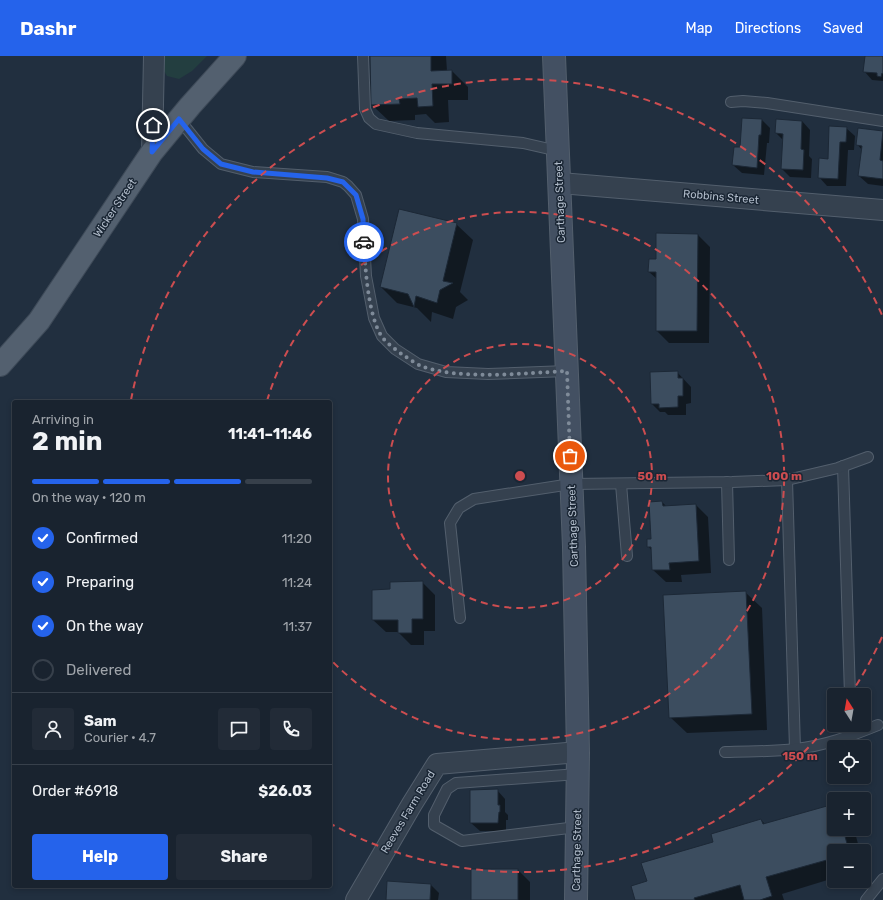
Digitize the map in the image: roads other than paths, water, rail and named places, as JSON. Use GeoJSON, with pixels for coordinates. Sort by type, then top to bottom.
{"type":"FeatureCollection","features":[{"type":"Feature","properties":{"kind":"main road","name":"Wicker Street"},"geometry":{"type":"LineString","coordinates":[[0,365],[39,321],[152,152],[235,56]]}},
{"type":"Feature","properties":{"kind":"main road","name":"Carthage Street"},"geometry":{"type":"LineString","coordinates":[[554,56],[571,484],[578,763],[576,900]]}},
{"type":"Feature","properties":{"kind":"street"},"geometry":{"type":"LineString","coordinates":[[152,152],[154,56]]}},
{"type":"Feature","properties":{"kind":"street","name":"Robbins Street"},"geometry":{"type":"LineString","coordinates":[[560,184],[883,210]]}},
{"type":"Feature","properties":{"kind":"street","name":"Reeves Farm Road"},"geometry":{"type":"LineString","coordinates":[[356,900],[437,764],[567,753],[578,763]]}},
{"type":"Feature","properties":{"kind":"lane"},"geometry":{"type":"LineString","coordinates":[[362,56],[365,110],[368,118],[376,124],[417,133],[523,142],[558,151]]}},
{"type":"Feature","properties":{"kind":"lane"},"geometry":{"type":"LineString","coordinates":[[731,102],[743,101],[767,103],[883,121]]}},
{"type":"Feature","properties":{"kind":"lane"},"geometry":{"type":"LineString","coordinates":[[179,119],[203,149],[221,164],[253,172],[327,178],[343,182],[348,186],[356,195],[363,219],[366,276],[374,318],[382,336],[400,353],[418,364],[446,372],[488,374],[567,371]]}},
{"type":"Feature","properties":{"kind":"lane"},"geometry":{"type":"LineString","coordinates":[[460,618],[450,524],[459,508],[474,499],[571,484],[787,480],[843,466],[868,457]]}},
{"type":"Feature","properties":{"kind":"lane"},"geometry":{"type":"LineString","coordinates":[[843,466],[850,688]]}},
{"type":"Feature","properties":{"kind":"lane"},"geometry":{"type":"LineString","coordinates":[[787,480],[795,749]]}},
{"type":"Feature","properties":{"kind":"lane"},"geometry":{"type":"LineString","coordinates":[[727,482],[729,560]]}},
{"type":"Feature","properties":{"kind":"lane"},"geometry":{"type":"LineString","coordinates":[[621,484],[627,556]]}},
{"type":"Feature","properties":{"kind":"lane"},"geometry":{"type":"LineString","coordinates":[[725,752],[795,749],[822,744],[851,736],[878,725]]}},
{"type":"Feature","properties":{"kind":"lane"},"geometry":{"type":"LineString","coordinates":[[577,827],[462,841],[434,825],[434,815],[447,789],[456,783],[578,763]]}},
{"type":"Feature","properties":{"kind":"lane"},"geometry":{"type":"LineString","coordinates":[[866,900],[883,879]]}}]}
